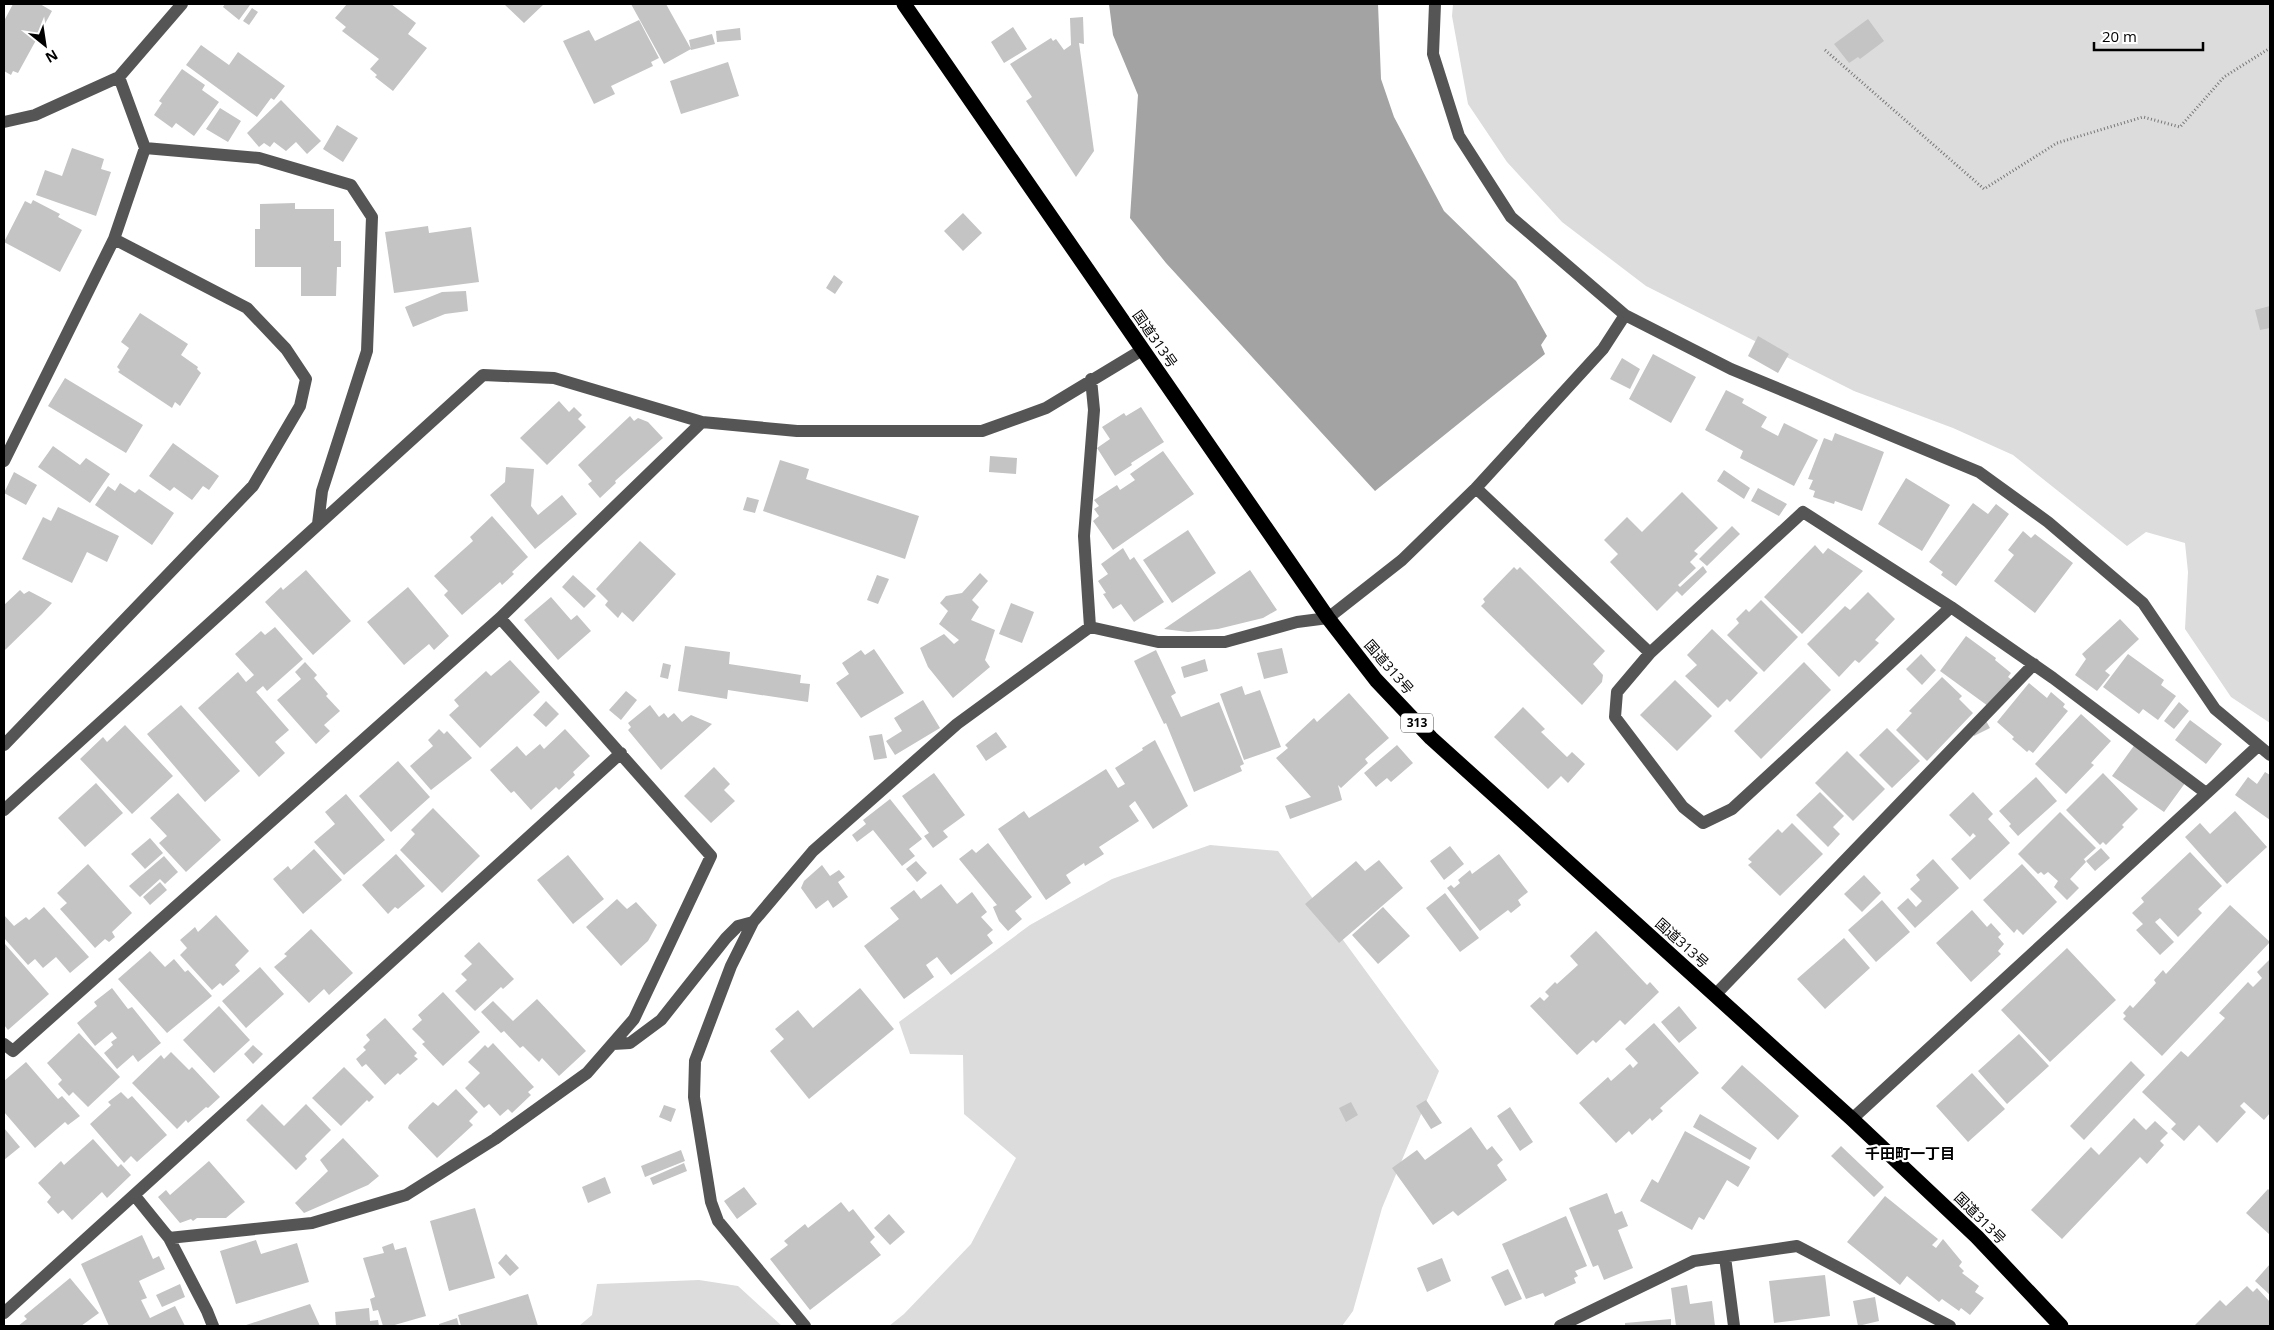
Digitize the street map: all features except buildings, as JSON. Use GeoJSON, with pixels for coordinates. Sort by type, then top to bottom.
{"type":"FeatureCollection","features":[{"type":"Feature","properties":{"kind":"highway","name":"国道313号"},"geometry":{"type":"LineString","coordinates":[[904,4],[1328,618],[1376,680],[1431,738],[1852,1119],[1977,1237],[2061,1326]]}},
{"type":"Feature","properties":{"kind":"street"},"geometry":{"type":"LineString","coordinates":[[4,122],[35,115],[119,77],[182,4]]}},
{"type":"Feature","properties":{"kind":"street"},"geometry":{"type":"LineString","coordinates":[[1435,4],[1433,54],[1460,136],[1511,217],[1625,315],[1731,369],[1979,472],[2048,522],[2143,603],[2215,709],[2270,756]]}},
{"type":"Feature","properties":{"kind":"street"},"geometry":{"type":"LineString","coordinates":[[4,461],[114,239],[145,148],[119,77]]}},
{"type":"Feature","properties":{"kind":"street"},"geometry":{"type":"LineString","coordinates":[[145,148],[259,158],[350,185],[372,217],[367,351],[322,491],[318,524]]}},
{"type":"Feature","properties":{"kind":"street"},"geometry":{"type":"LineString","coordinates":[[4,746],[252,486],[300,406],[306,379],[286,349],[247,308],[114,239]]}},
{"type":"Feature","properties":{"kind":"street"},"geometry":{"type":"LineString","coordinates":[[805,1326],[718,1221],[711,1202],[694,1097],[695,1061],[731,966],[753,922],[813,850],[957,724],[1090,627],[1158,642],[1225,642],[1297,622],[1328,618],[1402,560],[1476,488],[1603,349],[1625,315]]}},
{"type":"Feature","properties":{"kind":"street"},"geometry":{"type":"LineString","coordinates":[[4,810],[483,375],[554,378],[702,422],[797,431],[982,432],[1046,408],[1091,379],[1142,350]]}},
{"type":"Feature","properties":{"kind":"street"},"geometry":{"type":"LineString","coordinates":[[1090,627],[1084,536],[1094,410],[1091,379]]}},
{"type":"Feature","properties":{"kind":"street"},"geometry":{"type":"LineString","coordinates":[[4,1044],[13,1051],[500,618],[702,422]]}},
{"type":"Feature","properties":{"kind":"street"},"geometry":{"type":"LineString","coordinates":[[1476,488],[1650,653]]}},
{"type":"Feature","properties":{"kind":"street"},"geometry":{"type":"LineString","coordinates":[[1951,606],[1732,809],[1703,823],[1683,807],[1615,718],[1617,692],[1650,653],[1803,512],[1951,606],[2034,664],[2206,793]]}},
{"type":"Feature","properties":{"kind":"street"},"geometry":{"type":"LineString","coordinates":[[169,1238],[312,1223],[406,1195],[495,1139],[587,1074],[634,1019],[710,856],[500,618]]}},
{"type":"Feature","properties":{"kind":"street"},"geometry":{"type":"LineString","coordinates":[[1715,995],[2034,664]]}},
{"type":"Feature","properties":{"kind":"street"},"geometry":{"type":"LineString","coordinates":[[1852,1119],[2258,746]]}},
{"type":"Feature","properties":{"kind":"street"},"geometry":{"type":"LineString","coordinates":[[4,1313],[621,753]]}},
{"type":"Feature","properties":{"kind":"street"},"geometry":{"type":"LineString","coordinates":[[613,1044],[630,1043],[661,1020],[726,938],[738,926],[753,922]]}},
{"type":"Feature","properties":{"kind":"street"},"geometry":{"type":"LineString","coordinates":[[135,1196],[169,1238],[213,1326]]}},
{"type":"Feature","properties":{"kind":"street"},"geometry":{"type":"LineString","coordinates":[[1560,1326],[1694,1261],[1797,1246],[1950,1326]]}},
{"type":"Feature","properties":{"kind":"street"},"geometry":{"type":"LineString","coordinates":[[1725,1257],[1734,1326]]}},
{"type":"Feature","properties":{"kind":"path"},"geometry":{"type":"LineString","coordinates":[[1825,50],[1984,189],[2056,142],[2143,117],[2180,127],[2224,77],[2270,48]]}},
{"type":"Feature","properties":{"kind":"shaded area"},"geometry":{"type":"Polygon","coordinates":[[[1109,4],[1378,4],[1381,79],[1394,117],[1444,211],[1516,281],[1547,336],[1541,345],[1545,354],[1375,491],[1166,263],[1130,218],[1138,95],[1113,35],[1109,4]]]}},
{"type":"Feature","properties":{"kind":"shaded area"},"geometry":{"type":"Polygon","coordinates":[[[1453,4],[2270,4],[2270,723],[2231,697],[2185,629],[2188,572],[2185,543],[2146,532],[2127,546],[2013,455],[1953,428],[1854,391],[1646,286],[1562,222],[1507,162],[1468,104],[1452,16],[1453,4]]]}},
{"type":"Feature","properties":{"kind":"shaded area"},"geometry":{"type":"Polygon","coordinates":[[[1210,845],[1278,851],[1439,1071],[1382,1208],[1353,1311],[1342,1326],[889,1326],[904,1314],[971,1244],[1016,1158],[964,1114],[963,1055],[910,1054],[899,1022],[1030,925],[1112,879],[1210,845]]]}},
{"type":"Feature","properties":{"kind":"shaded area"},"geometry":{"type":"Polygon","coordinates":[[[699,1280],[738,1286],[782,1326],[579,1326],[592,1315],[597,1284],[699,1280]]]}},
{"type":"Feature","properties":{"kind":"district","name":"千田町一丁目"},"geometry":{"type":"Point","coordinates":[1910,1154]}}]}
